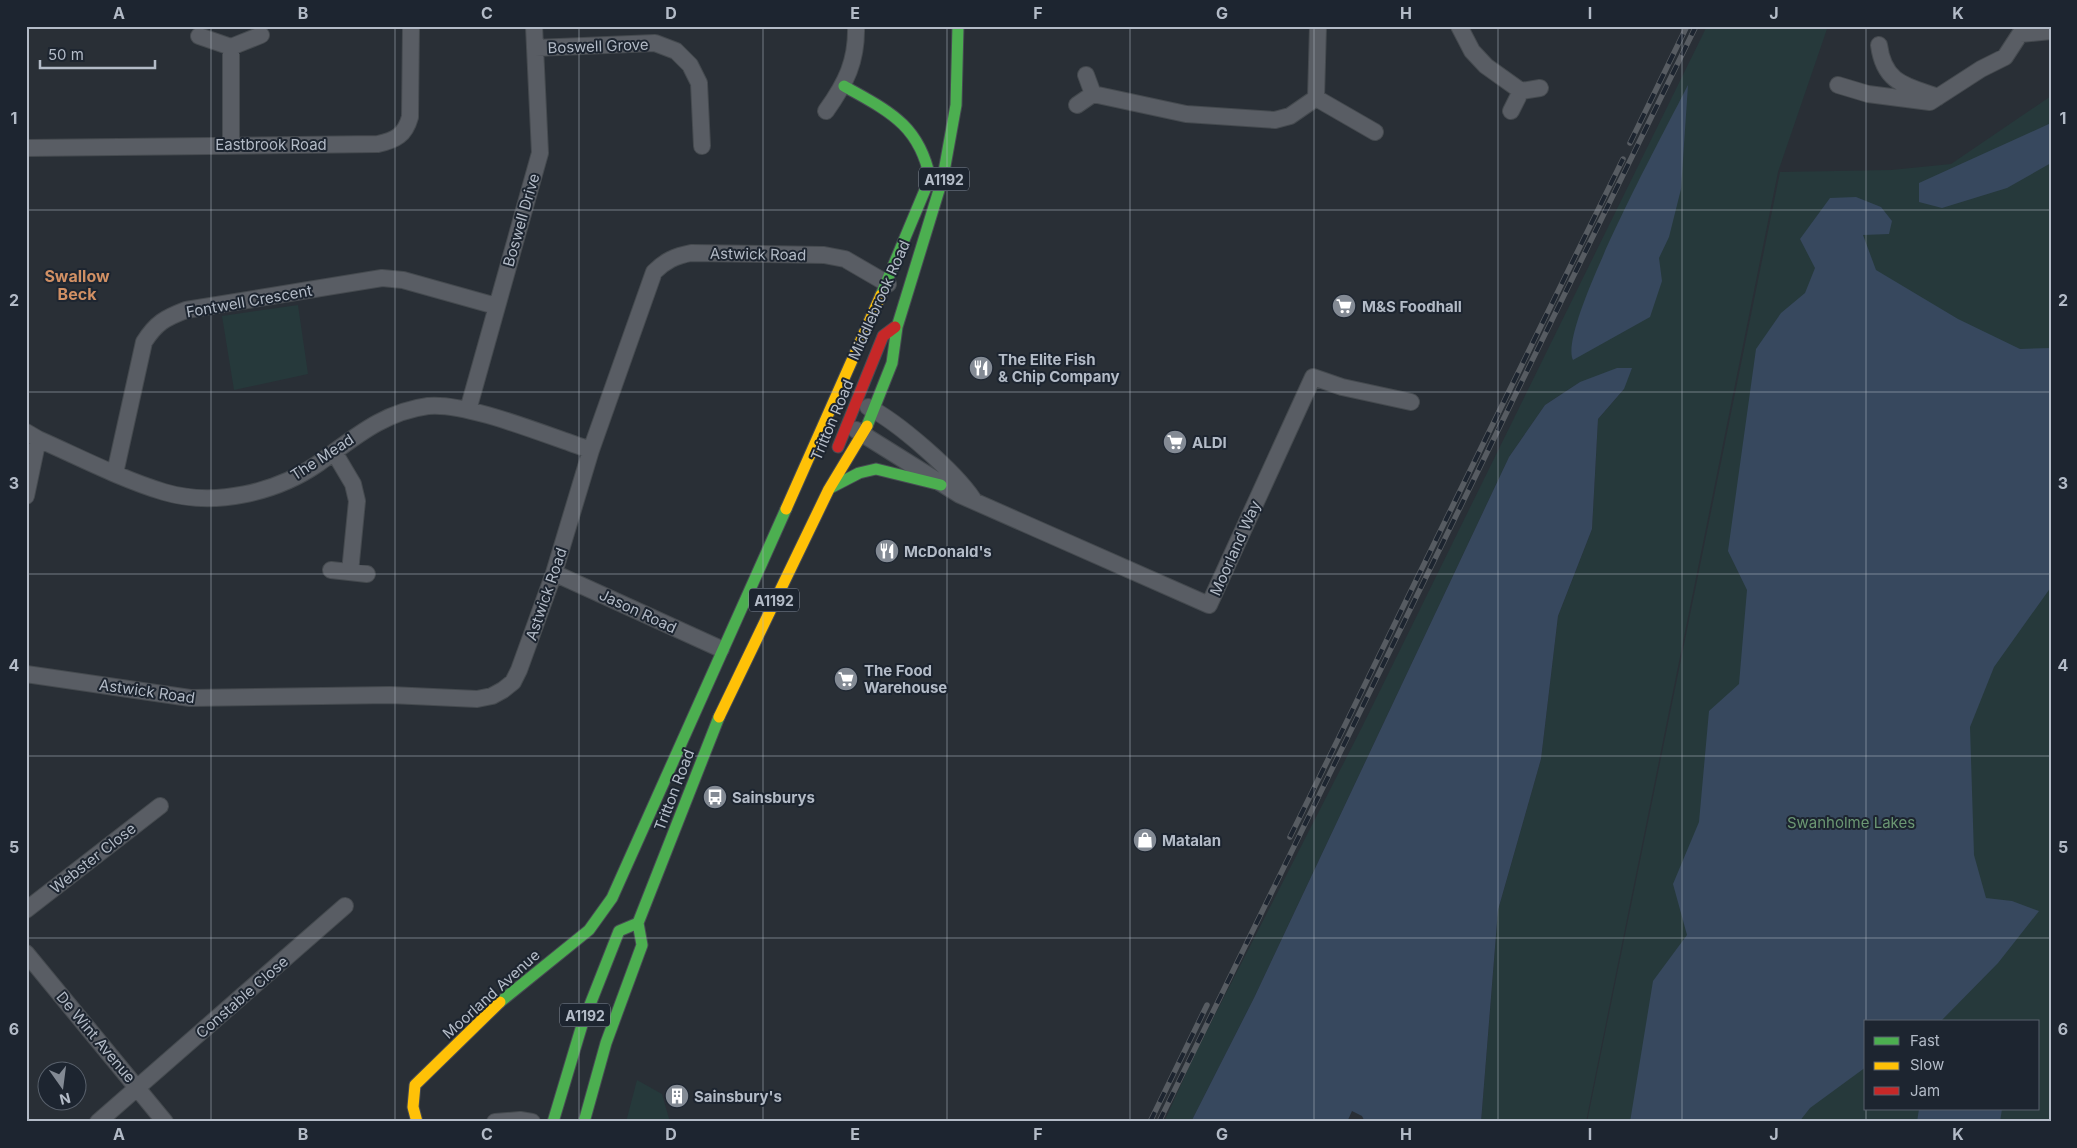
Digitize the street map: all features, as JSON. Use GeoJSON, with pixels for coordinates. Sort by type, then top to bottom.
{"type":"FeatureCollection","features":[{"type":"Feature","properties":{"kind":"main road","name":"Tritton Road"},"geometry":{"type":"LineString","coordinates":[[584,1122],[606,1043],[642,945],[638,923],[720,712],[830,489],[827,472],[883,336],[897,326],[925,246],[952,144],[957,103],[958,26]]}},
{"type":"Feature","properties":{"kind":"main road","name":"Middlebrook Road"},"geometry":{"type":"LineString","coordinates":[[612,898],[721,650],[888,284],[930,178],[923,150],[915,134],[901,120],[844,86]]}},
{"type":"Feature","properties":{"kind":"main road"},"geometry":{"type":"LineString","coordinates":[[830,489],[849,462],[893,362],[897,326]]}},
{"type":"Feature","properties":{"kind":"main road"},"geometry":{"type":"LineString","coordinates":[[830,489],[868,470],[899,475],[929,485],[941,485]]}},
{"type":"Feature","properties":{"kind":"main road","name":"Moorland Avenue"},"geometry":{"type":"LineString","coordinates":[[417,1122],[413,1107],[415,1085],[504,998],[589,930],[612,898]]}},
{"type":"Feature","properties":{"kind":"main road","name":"A1192"},"geometry":{"type":"LineString","coordinates":[[553,1122],[565,1071],[596,983],[619,931],[638,923]]}},
{"type":"Feature","properties":{"kind":"main road"},"geometry":{"type":"LineString","coordinates":[[607,1010],[635,994]]}},
{"type":"Feature","properties":{"kind":"main road"},"geometry":{"type":"LineString","coordinates":[[565,1071],[587,1052]]}},
{"type":"Feature","properties":{"kind":"street","name":"Eastbrook Road"},"geometry":{"type":"LineString","coordinates":[[26,148],[231,144],[378,144],[400,137],[407,129],[410,117],[411,26]]}},
{"type":"Feature","properties":{"kind":"street","name":"Boswell Drive"},"geometry":{"type":"LineString","coordinates":[[468,410],[540,153],[534,26]]}},
{"type":"Feature","properties":{"kind":"street"},"geometry":{"type":"LineString","coordinates":[[826,111],[844,86],[855,56],[856,26]]}},
{"type":"Feature","properties":{"kind":"street"},"geometry":{"type":"LineString","coordinates":[[1316,98],[1318,26]]}},
{"type":"Feature","properties":{"kind":"street"},"geometry":{"type":"LineString","coordinates":[[1459,26],[1477,56],[1486,66],[1521,91],[1540,88]]}},
{"type":"Feature","properties":{"kind":"street"},"geometry":{"type":"LineString","coordinates":[[1838,86],[1868,94],[1930,102],[1981,69],[2004,57],[2017,30],[2051,31]]}},
{"type":"Feature","properties":{"kind":"street"},"geometry":{"type":"LineString","coordinates":[[199,36],[231,47],[261,35]]}},
{"type":"Feature","properties":{"kind":"street","name":"Boswell Grove"},"geometry":{"type":"LineString","coordinates":[[536,48],[655,43],[676,51],[690,65],[699,83],[702,146]]}},
{"type":"Feature","properties":{"kind":"street"},"geometry":{"type":"LineString","coordinates":[[1879,46],[1882,60],[1890,76],[1900,84],[1938,97]]}},
{"type":"Feature","properties":{"kind":"street"},"geometry":{"type":"LineString","coordinates":[[231,47],[231,144]]}},
{"type":"Feature","properties":{"kind":"street"},"geometry":{"type":"LineString","coordinates":[[1086,75],[1093,94]]}},
{"type":"Feature","properties":{"kind":"street"},"geometry":{"type":"LineString","coordinates":[[1511,111],[1521,91]]}},
{"type":"Feature","properties":{"kind":"street"},"geometry":{"type":"LineString","coordinates":[[1077,105],[1093,94],[1186,114],[1275,120],[1290,116],[1316,98]]}},
{"type":"Feature","properties":{"kind":"street"},"geometry":{"type":"LineString","coordinates":[[1316,98],[1375,132]]}},
{"type":"Feature","properties":{"kind":"street","name":"Astwick Road"},"geometry":{"type":"LineString","coordinates":[[26,674],[190,698],[390,695],[477,698],[492,696],[512,682],[519,670],[554,573],[591,450],[648,283],[654,272],[664,262],[676,256],[691,253],[824,256],[845,259],[888,284]]}},
{"type":"Feature","properties":{"kind":"street","name":"Fontwell Crescent"},"geometry":{"type":"LineString","coordinates":[[115,473],[144,342],[153,328],[167,318],[186,310],[382,278],[402,280],[496,306]]}},
{"type":"Feature","properties":{"kind":"street","name":"Moorland Way"},"geometry":{"type":"LineString","coordinates":[[847,426],[862,433],[941,485],[1209,605],[1313,377],[1342,387],[1411,402]]}},
{"type":"Feature","properties":{"kind":"street","name":"Moorland Way"},"geometry":{"type":"LineString","coordinates":[[857,402],[873,410],[906,435],[954,477],[974,501]]}},
{"type":"Feature","properties":{"kind":"street","name":"The Mead"},"geometry":{"type":"LineString","coordinates":[[32,436],[115,473],[164,492],[209,497],[261,490],[290,479],[334,452],[365,428],[405,410],[430,406],[468,410],[591,450]]}},
{"type":"Feature","properties":{"kind":"street"},"geometry":{"type":"LineString","coordinates":[[26,496],[32,436]]}},
{"type":"Feature","properties":{"kind":"street"},"geometry":{"type":"LineString","coordinates":[[334,452],[353,484],[357,501],[350,572]]}},
{"type":"Feature","properties":{"kind":"street"},"geometry":{"type":"LineString","coordinates":[[331,570],[368,574]]}},
{"type":"Feature","properties":{"kind":"street","name":"Jason Road"},"geometry":{"type":"LineString","coordinates":[[554,573],[721,650]]}},
{"type":"Feature","properties":{"kind":"street","name":"Webster Close"},"geometry":{"type":"LineString","coordinates":[[26,910],[160,806]]}},
{"type":"Feature","properties":{"kind":"street","name":"Constable Close"},"geometry":{"type":"LineString","coordinates":[[98,1122],[345,906]]}},
{"type":"Feature","properties":{"kind":"street","name":"De Wint Avenue"},"geometry":{"type":"LineString","coordinates":[[26,953],[165,1122]]}},
{"type":"Feature","properties":{"kind":"street"},"geometry":{"type":"LineString","coordinates":[[495,1122],[520,1120],[532,1122]]}},
{"type":"Feature","properties":{"kind":"green space"},"geometry":{"type":"Polygon","coordinates":[[[1707,26],[1828,26],[1778,172],[1586,1122],[1481,1122],[1498,910],[1541,759],[1558,616],[1592,529],[1598,419],[1624,389],[1580,382],[1545,405],[1509,457],[1254,998],[1191,1122],[1164,1122],[1195,1054],[1362,727],[1707,26]]]}},
{"type":"Feature","properties":{"kind":"green space","name":"Swanholme Lakes"},"geometry":{"type":"Polygon","coordinates":[[[2051,96],[2051,1122],[1587,1122],[1780,172],[1891,170],[1951,164],[2051,96]]]}},
{"type":"Feature","properties":{"kind":"green space"},"geometry":{"type":"Polygon","coordinates":[[[298,305],[308,374],[234,390],[222,316],[298,305]]]}},
{"type":"Feature","properties":{"kind":"green space"},"geometry":{"type":"Polygon","coordinates":[[[637,1080],[662,1094],[670,1122],[626,1122],[637,1080]]]}},
{"type":"Feature","properties":{"kind":"water"},"geometry":{"type":"Polygon","coordinates":[[[1688,85],[1681,189],[1669,237],[1659,258],[1662,281],[1650,317],[1573,360],[1573,341],[1581,309],[1597,269],[1617,225],[1688,85]]]}},
{"type":"Feature","properties":{"kind":"water"},"geometry":{"type":"Polygon","coordinates":[[[2051,123],[2051,163],[2007,188],[1942,208],[1919,202],[1919,183],[2051,123]]]}},
{"type":"Feature","properties":{"kind":"water","name":"Swanholme Lakes"},"geometry":{"type":"Polygon","coordinates":[[[1856,197],[1881,207],[1892,221],[1889,234],[1863,235],[1876,270],[1958,319],[2020,349],[2051,348],[2051,587],[1994,667],[1970,727],[1974,855],[1986,898],[2012,901],[2039,911],[1998,963],[1942,1020],[1864,1020],[1864,1068],[1810,1108],[1799,1122],[1630,1122],[1653,981],[1687,935],[1673,884],[1699,822],[1709,711],[1739,684],[1747,590],[1728,551],[1756,349],[1781,313],[1805,293],[1815,268],[1800,239],[1830,198],[1856,197]]]}},
{"type":"Feature","properties":{"kind":"water"},"geometry":{"type":"Polygon","coordinates":[[[1617,368],[1632,368],[1624,389],[1598,419],[1592,529],[1558,616],[1541,759],[1498,910],[1481,1122],[1365,1122],[1362,1116],[1352,1111],[1347,1122],[1191,1122],[1254,998],[1509,457],[1545,405],[1580,382],[1617,368]]]}},
{"type":"Feature","properties":{"kind":"water"},"geometry":{"type":"Polygon","coordinates":[[[1919,1110],[2002,1110],[2000,1122],[1917,1122],[1919,1110]]]}},
{"type":"Feature","properties":{"kind":"railway"},"geometry":{"type":"LineString","coordinates":[[1630,143],[1687,26]]}},
{"type":"Feature","properties":{"kind":"railway"},"geometry":{"type":"LineString","coordinates":[[1159,1122],[1696,26]]}},
{"type":"Feature","properties":{"kind":"railway"},"geometry":{"type":"LineString","coordinates":[[1290,837],[1623,159]]}},
{"type":"Feature","properties":{"kind":"railway"},"geometry":{"type":"LineString","coordinates":[[1150,1122],[1207,1005]]}},
{"type":"Feature","properties":{"kind":"traffic: fast"},"geometry":{"type":"LineString","coordinates":[[867,426],[892,363],[897,327],[943,177],[956,105],[958,26]]}},
{"type":"Feature","properties":{"kind":"traffic: fast"},"geometry":{"type":"LineString","coordinates":[[844,86],[888,112],[910,132],[925,160],[930,178],[881,295]]}},
{"type":"Feature","properties":{"kind":"traffic: fast"},"geometry":{"type":"LineString","coordinates":[[832,487],[859,473],[876,469],[941,485]]}},
{"type":"Feature","properties":{"kind":"traffic: fast"},"geometry":{"type":"LineString","coordinates":[[500,1002],[589,930],[612,898],[786,509]]}},
{"type":"Feature","properties":{"kind":"traffic: fast"},"geometry":{"type":"LineString","coordinates":[[584,1122],[606,1043],[642,945],[638,923],[719,717]]}},
{"type":"Feature","properties":{"kind":"traffic: fast"},"geometry":{"type":"LineString","coordinates":[[553,1122],[582,1025],[619,931],[638,923]]}},
{"type":"Feature","properties":{"kind":"traffic: slow"},"geometry":{"type":"LineString","coordinates":[[786,509],[881,295]]}},
{"type":"Feature","properties":{"kind":"traffic: slow"},"geometry":{"type":"LineString","coordinates":[[719,717],[829,489],[867,426]]}},
{"type":"Feature","properties":{"kind":"traffic: slow"},"geometry":{"type":"LineString","coordinates":[[417,1122],[413,1107],[415,1085],[500,1002]]}},
{"type":"Feature","properties":{"kind":"traffic: jam"},"geometry":{"type":"LineString","coordinates":[[838,447],[883,336],[895,327]]}},
{"type":"Feature","properties":{"kind":"place","name":"M&S Foodhall"},"geometry":{"type":"Point","coordinates":[1344,306]}},
{"type":"Feature","properties":{"kind":"place","name":"The Elite Fish & Chip Company"},"geometry":{"type":"Point","coordinates":[981,368]}},
{"type":"Feature","properties":{"kind":"place","name":"ALDI"},"geometry":{"type":"Point","coordinates":[1175,442]}},
{"type":"Feature","properties":{"kind":"place","name":"McDonald's"},"geometry":{"type":"Point","coordinates":[887,551]}},
{"type":"Feature","properties":{"kind":"place","name":"The Food Warehouse"},"geometry":{"type":"Point","coordinates":[846,679]}},
{"type":"Feature","properties":{"kind":"place","name":"Sainsburys"},"geometry":{"type":"Point","coordinates":[715,797]}},
{"type":"Feature","properties":{"kind":"place","name":"Matalan"},"geometry":{"type":"Point","coordinates":[1145,840]}},
{"type":"Feature","properties":{"kind":"place","name":"Sainsbury's"},"geometry":{"type":"Point","coordinates":[677,1096]}},
{"type":"Feature","properties":{"kind":"district","name":"Swallow Beck"},"geometry":{"type":"Point","coordinates":[77,285]}}]}
